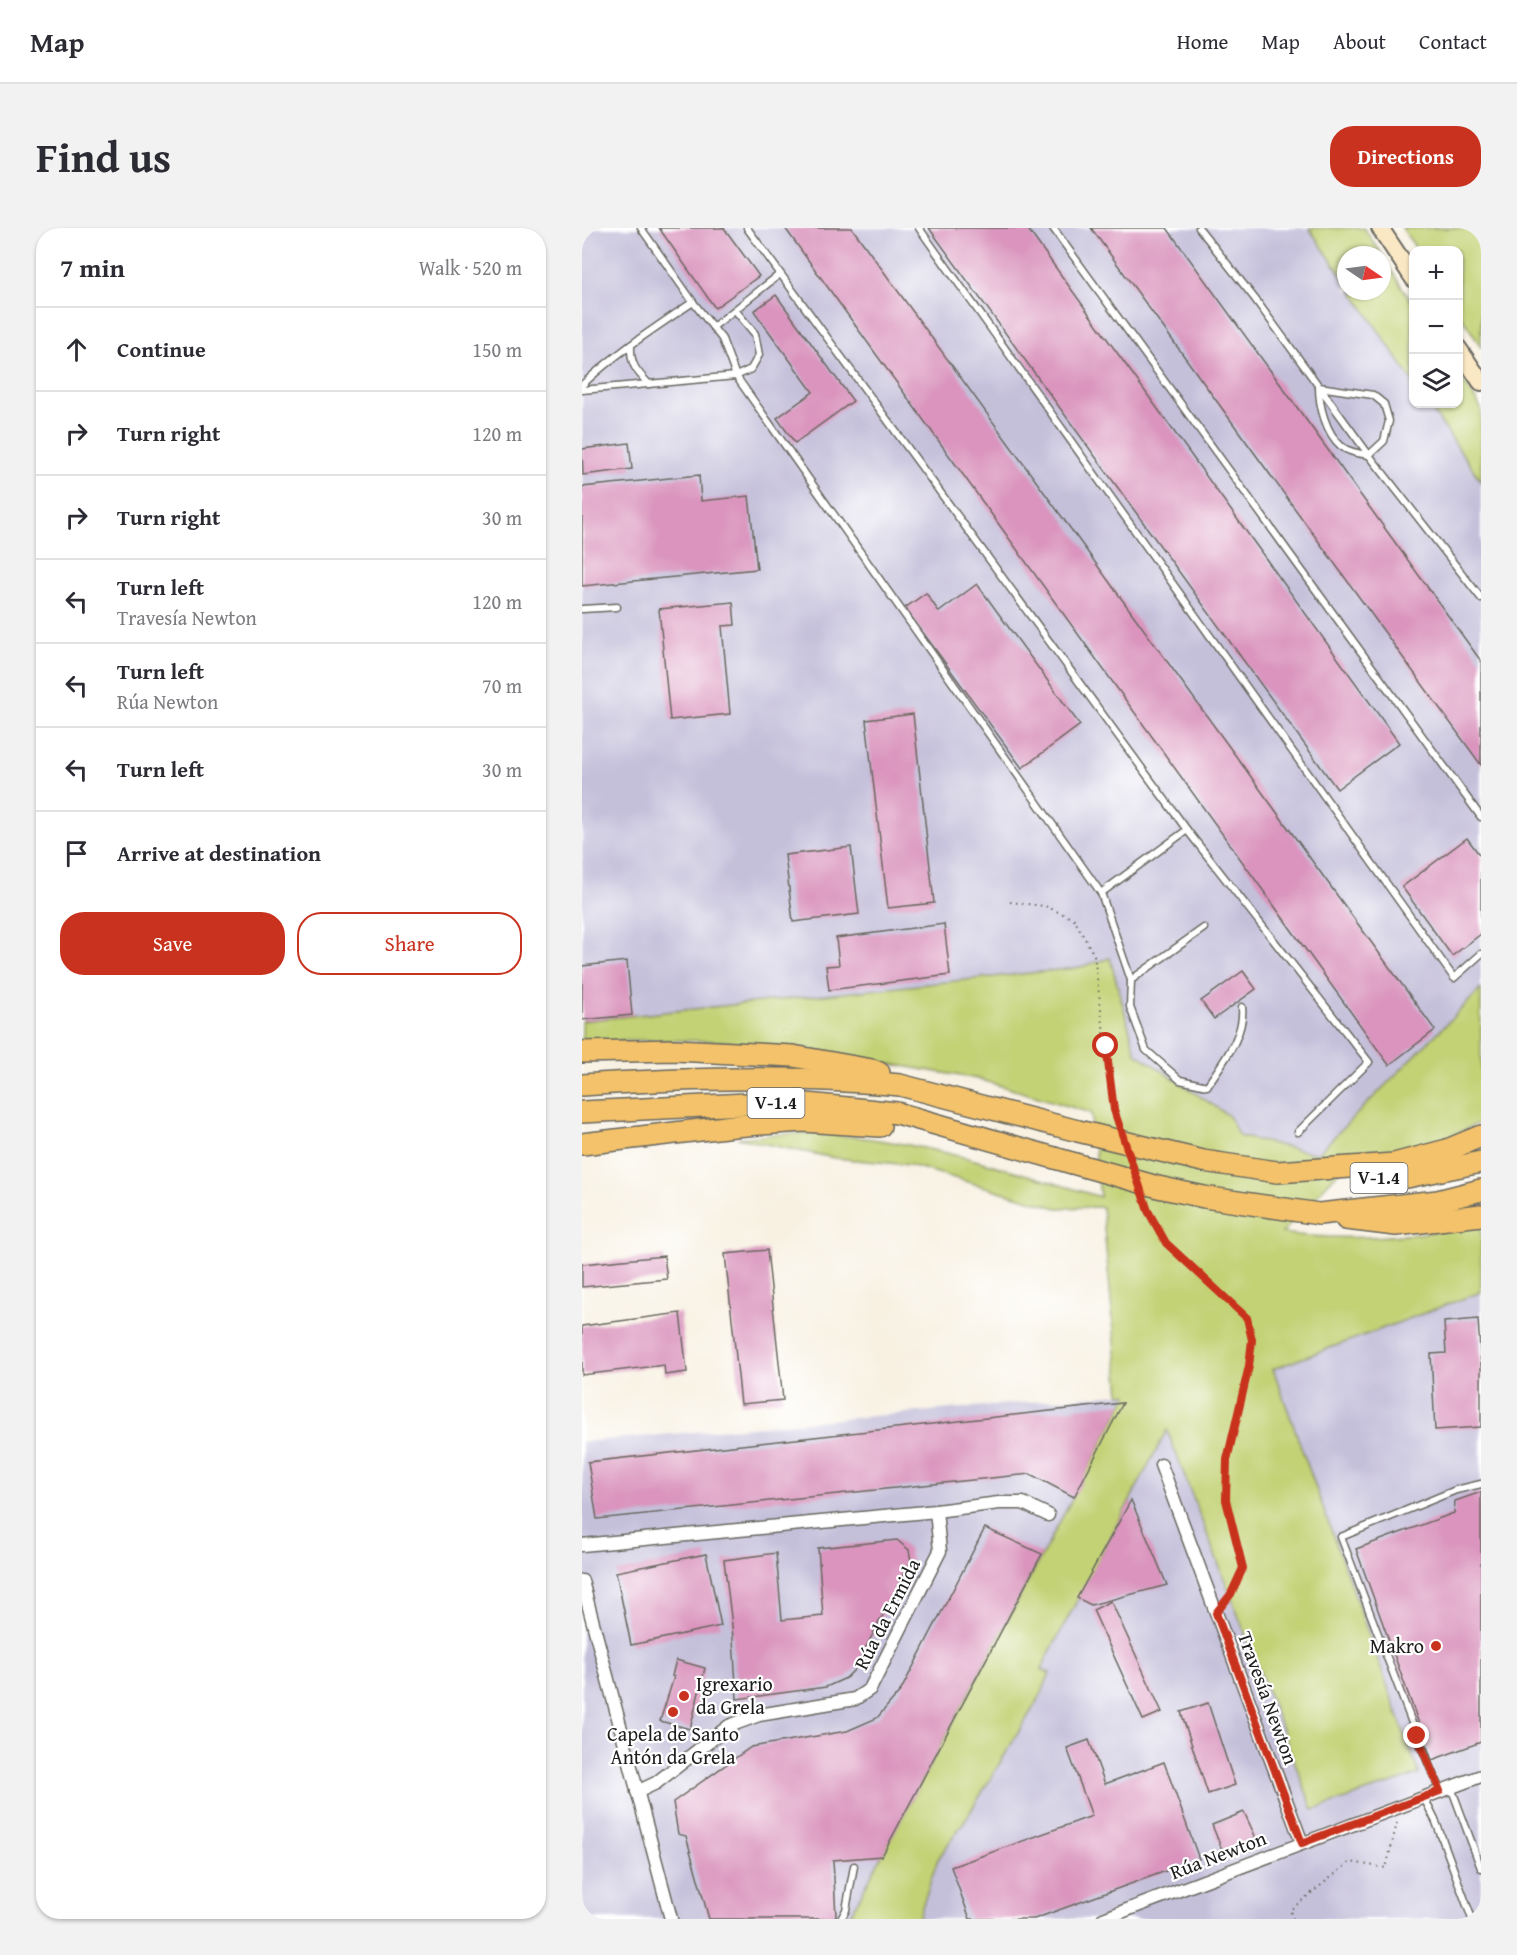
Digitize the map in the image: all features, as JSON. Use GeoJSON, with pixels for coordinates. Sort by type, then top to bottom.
{"type":"FeatureCollection","features":[{"type":"Feature","properties":{"kind":"highway"},"geometry":{"type":"LineString","coordinates":[[582,1052],[675,1050],[793,1056],[872,1070],[900,1085]]}},
{"type":"Feature","properties":{"kind":"highway","name":"V-1.4"},"geometry":{"type":"LineString","coordinates":[[582,1085],[715,1078],[803,1079],[900,1085],[1203,1161],[1346,1180],[1407,1177],[1481,1162]]}},
{"type":"Feature","properties":{"kind":"highway","name":"V-1.4"},"geometry":{"type":"LineString","coordinates":[[582,1112],[787,1102],[897,1113],[1158,1187],[1204,1197],[1319,1214],[1438,1201],[1481,1190]]}},
{"type":"Feature","properties":{"kind":"highway"},"geometry":{"type":"LineString","coordinates":[[582,1144],[734,1126],[803,1121],[968,1132]]}},
{"type":"Feature","properties":{"kind":"highway"},"geometry":{"type":"LineString","coordinates":[[1277,1172],[1394,1164],[1447,1150],[1481,1136]]}},
{"type":"Feature","properties":{"kind":"highway"},"geometry":{"type":"LineString","coordinates":[[1319,1214],[1396,1225],[1481,1215]]}},
{"type":"Feature","properties":{"kind":"main road"},"geometry":{"type":"LineString","coordinates":[[1380,228],[1409,273]]}},
{"type":"Feature","properties":{"kind":"main road"},"geometry":{"type":"LineString","coordinates":[[1462,354],[1481,382]]}},
{"type":"Feature","properties":{"kind":"street","name":"Travesía Newton"},"geometry":{"type":"LineString","coordinates":[[1161,1465],[1302,1843]]}},
{"type":"Feature","properties":{"kind":"street"},"geometry":{"type":"LineString","coordinates":[[582,1545],[999,1503],[1023,1503],[1048,1515]]}},
{"type":"Feature","properties":{"kind":"street","name":"Rúa da Ermida"},"geometry":{"type":"LineString","coordinates":[[637,1792],[656,1783],[729,1726],[759,1715],[855,1699],[870,1689],[940,1551],[936,1511]]}},
{"type":"Feature","properties":{"kind":"street"},"geometry":{"type":"LineString","coordinates":[[582,1581],[671,1919]]}},
{"type":"Feature","properties":{"kind":"street","name":"Rúa Newton"},"geometry":{"type":"LineString","coordinates":[[1103,1919],[1481,1776]]}},
{"type":"Feature","properties":{"kind":"lane"},"geometry":{"type":"LineString","coordinates":[[641,228],[693,303],[722,339],[736,376],[1101,893],[1131,980],[1130,1007],[1146,1050],[1180,1080],[1207,1086],[1237,1037],[1243,1018],[1242,1007]]}},
{"type":"Feature","properties":{"kind":"lane"},"geometry":{"type":"LineString","coordinates":[[747,228],[1187,830],[1369,1062],[1298,1132]]}},
{"type":"Feature","properties":{"kind":"lane"},"geometry":{"type":"LineString","coordinates":[[919,228],[1454,978],[1481,954]]}},
{"type":"Feature","properties":{"kind":"lane"},"geometry":{"type":"LineString","coordinates":[[1053,228],[1481,817]]}},
{"type":"Feature","properties":{"kind":"lane"},"geometry":{"type":"LineString","coordinates":[[1199,228],[1256,299],[1369,455],[1481,598]]}},
{"type":"Feature","properties":{"kind":"lane"},"geometry":{"type":"LineString","coordinates":[[713,327],[780,274]]}},
{"type":"Feature","properties":{"kind":"lane"},"geometry":{"type":"LineString","coordinates":[[582,385],[598,370],[693,303]]}},
{"type":"Feature","properties":{"kind":"lane"},"geometry":{"type":"LineString","coordinates":[[582,390],[736,376],[751,369],[759,355],[755,334],[735,310]]}},
{"type":"Feature","properties":{"kind":"lane"},"geometry":{"type":"LineString","coordinates":[[632,345],[630,359],[639,374],[649,384]]}},
{"type":"Feature","properties":{"kind":"lane"},"geometry":{"type":"LineString","coordinates":[[1320,387],[1372,395],[1384,404],[1389,421],[1383,441],[1369,455],[1356,454],[1341,446],[1328,426],[1319,404],[1320,387]]}},
{"type":"Feature","properties":{"kind":"lane"},"geometry":{"type":"LineString","coordinates":[[582,609],[617,607]]}},
{"type":"Feature","properties":{"kind":"lane"},"geometry":{"type":"LineString","coordinates":[[1101,893],[1187,830]]}},
{"type":"Feature","properties":{"kind":"lane"},"geometry":{"type":"LineString","coordinates":[[1131,980],[1204,928]]}},
{"type":"Feature","properties":{"kind":"lane"},"geometry":{"type":"LineString","coordinates":[[1481,1484],[1456,1490],[1341,1537],[1417,1736],[1446,1789],[1481,1868]]}},
{"type":"Feature","properties":{"kind":"lane"},"geometry":{"type":"LineString","coordinates":[[1424,1798],[1436,1822],[1472,1919]]}},
{"type":"Feature","properties":{"kind":"lane"},"geometry":{"type":"LineString","coordinates":[[841,1919],[846,1910],[854,1866]]}},
{"type":"Feature","properties":{"kind":"path"},"geometry":{"type":"LineString","coordinates":[[1010,902],[1045,906],[1074,919],[1094,955],[1114,1110],[1121,1132]]}},
{"type":"Feature","properties":{"kind":"path"},"geometry":{"type":"LineString","coordinates":[[1144,1200],[1166,1243],[1247,1318],[1252,1340],[1249,1366],[1227,1460],[1226,1500],[1243,1568],[1231,1594],[1216,1613]]}},
{"type":"Feature","properties":{"kind":"path"},"geometry":{"type":"LineString","coordinates":[[1293,1919],[1290,1910],[1350,1862],[1386,1868],[1397,1823]]}},
{"type":"Feature","properties":{"kind":"shaded area"},"geometry":{"type":"Polygon","coordinates":[[[582,228],[1309,228],[1337,269],[1337,300],[1358,300],[1409,376],[1409,408],[1431,408],[1481,481],[1481,989],[1317,1154],[1239,1136],[1229,1116],[1136,1053],[1110,958],[1077,968],[582,1021],[582,228]]]}},
{"type":"Feature","properties":{"kind":"shaded area"},"geometry":{"type":"Polygon","coordinates":[[[1481,1292],[1481,1919],[582,1919],[582,1442],[1120,1394],[1272,1369],[1481,1292]]]}},
{"type":"Feature","properties":{"kind":"green space"},"geometry":{"type":"Polygon","coordinates":[[[1309,228],[1364,228],[1376,246],[1337,246],[1337,269],[1309,228]]]}},
{"type":"Feature","properties":{"kind":"green space"},"geometry":{"type":"Polygon","coordinates":[[[1402,228],[1481,228],[1481,347],[1463,319],[1463,246],[1414,246],[1402,228]]]}},
{"type":"Feature","properties":{"kind":"green space"},"geometry":{"type":"Polygon","coordinates":[[[1391,270],[1409,298],[1409,376],[1358,300],[1391,300],[1391,270]]]}},
{"type":"Feature","properties":{"kind":"green space"},"geometry":{"type":"Polygon","coordinates":[[[1463,379],[1481,408],[1481,481],[1431,408],[1463,408],[1463,379]]]}},
{"type":"Feature","properties":{"kind":"green space"},"geometry":{"type":"Polygon","coordinates":[[[1110,958],[1136,1053],[1229,1116],[1239,1136],[1317,1154],[1481,989],[1481,1122],[1442,1140],[1415,1148],[1354,1155],[1282,1233],[1331,1237],[1382,1236],[1481,1225],[1481,1292],[1273,1369],[1419,1774],[1313,1810],[1167,1430],[1041,1669],[1050,1673],[1041,1695],[969,1814],[938,1859],[918,1919],[848,1919],[1128,1394],[1120,1394],[1102,1207],[1057,1208],[910,1165],[834,1158],[737,1138],[813,1133],[895,1142],[998,1166],[1100,1197],[1091,1113],[978,1079],[803,1049],[719,1041],[644,1040],[582,1043],[582,1021],[1077,968],[1110,958]]]}},
{"type":"Feature","properties":{"kind":"building"},"geometry":{"type":"Polygon","coordinates":[[[659,228],[724,228],[759,276],[715,308],[659,228]]]}},
{"type":"Feature","properties":{"kind":"building"},"geometry":{"type":"Polygon","coordinates":[[[785,228],[852,228],[1435,1030],[1389,1065],[785,228]]]}},
{"type":"Feature","properties":{"kind":"building"},"geometry":{"type":"Polygon","coordinates":[[[929,228],[1027,228],[1399,743],[1337,789],[929,228]]]}},
{"type":"Feature","properties":{"kind":"building"},"geometry":{"type":"Polygon","coordinates":[[[1091,228],[1167,228],[1481,661],[1481,765],[1091,228]]]}},
{"type":"Feature","properties":{"kind":"building"},"geometry":{"type":"Polygon","coordinates":[[[776,295],[853,401],[795,443],[777,418],[813,392],[754,311],[776,295]]]}},
{"type":"Feature","properties":{"kind":"building"},"geometry":{"type":"Polygon","coordinates":[[[629,443],[632,469],[583,475],[582,449],[629,443]]]}},
{"type":"Feature","properties":{"kind":"building"},"geometry":{"type":"Polygon","coordinates":[[[699,475],[701,501],[749,496],[757,569],[582,586],[582,487],[699,475]]]}},
{"type":"Feature","properties":{"kind":"building"},"geometry":{"type":"Polygon","coordinates":[[[977,584],[1080,725],[1022,768],[905,608],[926,593],[939,612],[977,584]]]}},
{"type":"Feature","properties":{"kind":"building"},"geometry":{"type":"Polygon","coordinates":[[[733,602],[735,625],[722,626],[730,714],[670,720],[659,609],[733,602]]]}},
{"type":"Feature","properties":{"kind":"building"},"geometry":{"type":"Polygon","coordinates":[[[913,714],[934,903],[888,908],[866,720],[913,714]]]}},
{"type":"Feature","properties":{"kind":"building"},"geometry":{"type":"Polygon","coordinates":[[[1467,838],[1481,857],[1481,934],[1452,956],[1402,887],[1467,838]]]}},
{"type":"Feature","properties":{"kind":"building"},"geometry":{"type":"Polygon","coordinates":[[[851,847],[859,914],[793,922],[785,855],[851,847]]]}},
{"type":"Feature","properties":{"kind":"building"},"geometry":{"type":"Polygon","coordinates":[[[944,924],[950,975],[829,990],[826,966],[839,965],[836,938],[944,924]]]}},
{"type":"Feature","properties":{"kind":"building"},"geometry":{"type":"Polygon","coordinates":[[[627,961],[632,1015],[582,1020],[582,966],[627,961]]]}},
{"type":"Feature","properties":{"kind":"building"},"geometry":{"type":"Polygon","coordinates":[[[1243,971],[1256,989],[1214,1019],[1201,1001],[1243,971]]]}},
{"type":"Feature","properties":{"kind":"building"},"geometry":{"type":"Polygon","coordinates":[[[767,1250],[783,1400],[741,1404],[725,1254],[767,1250]]]}},
{"type":"Feature","properties":{"kind":"building"},"geometry":{"type":"Polygon","coordinates":[[[664,1256],[667,1279],[582,1287],[582,1264],[664,1256]]]}},
{"type":"Feature","properties":{"kind":"building"},"geometry":{"type":"Polygon","coordinates":[[[680,1313],[687,1372],[665,1375],[664,1365],[582,1375],[582,1326],[680,1313]]]}},
{"type":"Feature","properties":{"kind":"building"},"geometry":{"type":"Polygon","coordinates":[[[1478,1319],[1481,1427],[1435,1430],[1431,1354],[1446,1353],[1444,1322],[1478,1319]]]}},
{"type":"Feature","properties":{"kind":"building"},"geometry":{"type":"Polygon","coordinates":[[[1123,1403],[1074,1497],[1030,1474],[597,1519],[588,1462],[1123,1403]]]}},
{"type":"Feature","properties":{"kind":"building","name":"Makro"},"geometry":{"type":"Polygon","coordinates":[[[1481,1492],[1481,1742],[1432,1760],[1356,1549],[1454,1513],[1455,1501],[1481,1492]]]}},
{"type":"Feature","properties":{"kind":"building"},"geometry":{"type":"Polygon","coordinates":[[[1131,1500],[1167,1585],[1091,1605],[1077,1598],[1131,1500]]]}},
{"type":"Feature","properties":{"kind":"building"},"geometry":{"type":"Polygon","coordinates":[[[985,1528],[1042,1554],[882,1856],[833,1860],[836,1916],[834,1919],[709,1919],[686,1836],[678,1834],[673,1802],[751,1747],[847,1731],[877,1718],[901,1690],[985,1528]]]}},
{"type":"Feature","properties":{"kind":"building"},"geometry":{"type":"Polygon","coordinates":[[[897,1540],[909,1550],[911,1561],[854,1670],[846,1678],[826,1687],[737,1699],[732,1625],[724,1560],[776,1553],[782,1620],[823,1616],[818,1548],[897,1540]]]}},
{"type":"Feature","properties":{"kind":"building"},"geometry":{"type":"Polygon","coordinates":[[[706,1554],[721,1626],[631,1645],[616,1572],[706,1554]]]}},
{"type":"Feature","properties":{"kind":"building"},"geometry":{"type":"Polygon","coordinates":[[[1111,1601],[1162,1712],[1143,1720],[1093,1610],[1111,1601]]]}},
{"type":"Feature","properties":{"kind":"building","name":"Igrexario da Grela"},"geometry":{"type":"Polygon","coordinates":[[[676,1660],[705,1668],[690,1729],[660,1721],[674,1677],[672,1676],[676,1660]]]}},
{"type":"Feature","properties":{"kind":"building"},"geometry":{"type":"Polygon","coordinates":[[[1208,1703],[1235,1785],[1208,1794],[1181,1712],[1208,1703]]]}},
{"type":"Feature","properties":{"kind":"building"},"geometry":{"type":"Polygon","coordinates":[[[1089,1740],[1105,1784],[1164,1762],[1199,1859],[1034,1919],[970,1919],[951,1867],[1092,1816],[1067,1748],[1089,1740]]]}},
{"type":"Feature","properties":{"kind":"building"},"geometry":{"type":"Polygon","coordinates":[[[1244,1812],[1256,1838],[1223,1852],[1212,1825],[1244,1812]]]}},
{"type":"Feature","properties":{"kind":"place","name":"Makro"},"geometry":{"type":"Point","coordinates":[1436,1646]}},
{"type":"Feature","properties":{"kind":"place","name":"Igrexario da Grela"},"geometry":{"type":"Point","coordinates":[684,1696]}},
{"type":"Feature","properties":{"kind":"place","name":"Capela de Santo Antón da Grela"},"geometry":{"type":"Point","coordinates":[673,1712]}},
{"type":"Feature","properties":{"kind":"route"},"geometry":{"type":"LineString","coordinates":[[1106,1046],[1114,1110],[1148,1211],[1166,1243],[1247,1318],[1252,1340],[1249,1366],[1227,1460],[1226,1500],[1243,1568],[1231,1594],[1216,1613],[1302,1843],[1440,1791],[1417,1736]]}}]}
